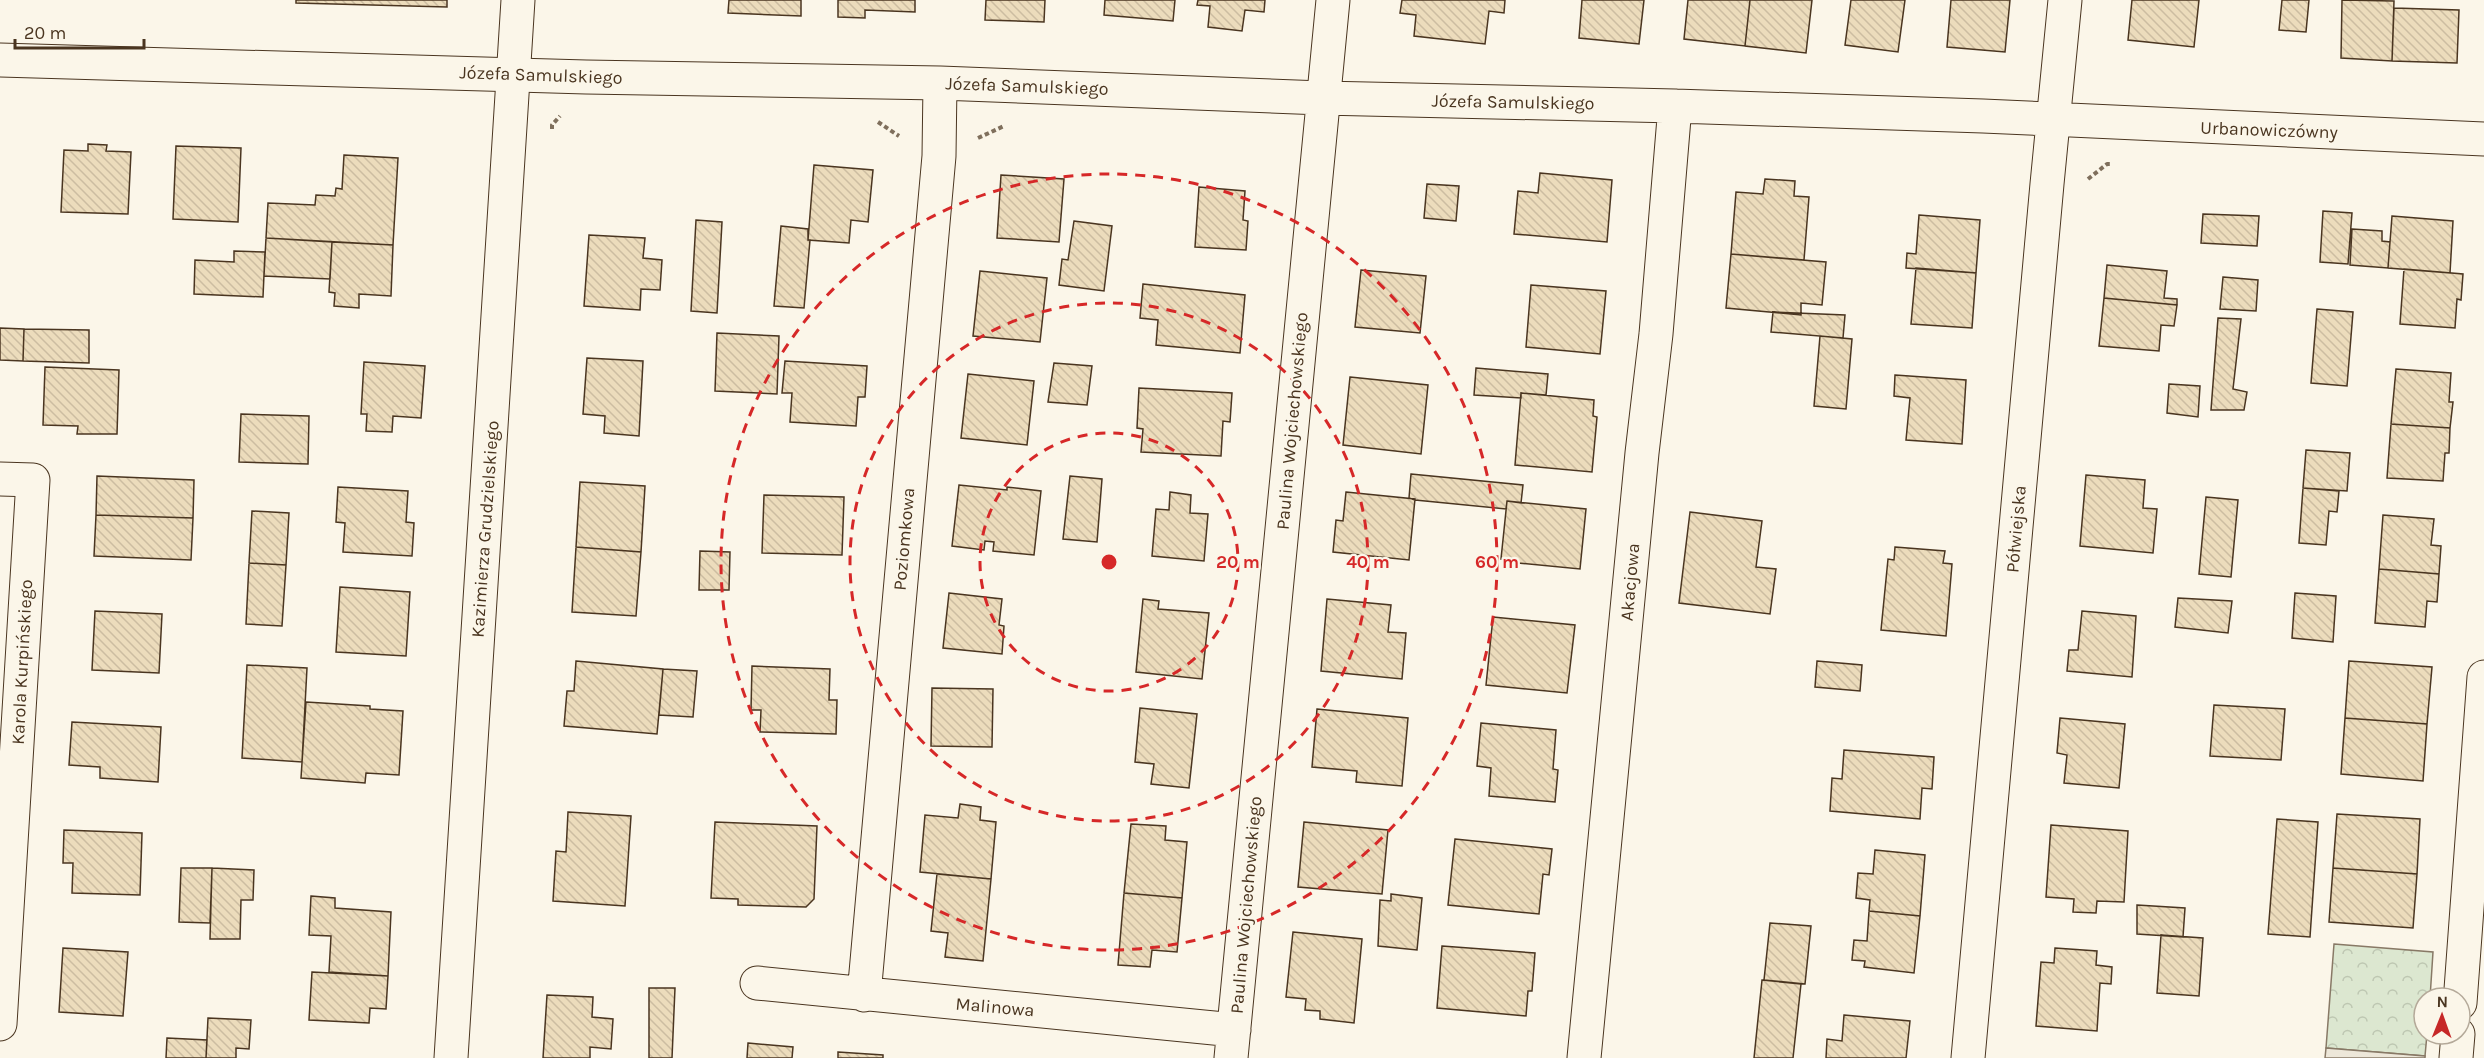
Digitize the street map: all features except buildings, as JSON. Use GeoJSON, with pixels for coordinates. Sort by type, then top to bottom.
{"type":"FeatureCollection","features":[{"type":"Feature","properties":{"kind":"street","name":"Kazimierza Grudzielskiego"},"geometry":{"type":"LineString","coordinates":[[451,1058],[518,0]]}},
{"type":"Feature","properties":{"kind":"street","name":"Paulina Wojciechowskiego"},"geometry":{"type":"LineString","coordinates":[[1233,1044],[1333,0]]}},
{"type":"Feature","properties":{"kind":"street","name":"Półwiejska"},"geometry":{"type":"LineString","coordinates":[[1968,1058],[2065,0]]}},
{"type":"Feature","properties":{"kind":"street","name":"Józefa Samulskiego"},"geometry":{"type":"LineString","coordinates":[[0,60],[586,77],[940,83],[1322,98],[1675,106],[2054,120]]}},
{"type":"Feature","properties":{"kind":"street","name":"Poziomkowa"},"geometry":{"type":"LineString","coordinates":[[864,995],[939,156],[940,83]]}},
{"type":"Feature","properties":{"kind":"street","name":"Akacjowa"},"geometry":{"type":"LineString","coordinates":[[1584,1058],[1642,453],[1656,334],[1675,106]]}},
{"type":"Feature","properties":{"kind":"street","name":"Urbanowiczówny"},"geometry":{"type":"LineString","coordinates":[[2054,120],[2484,139]]}},
{"type":"Feature","properties":{"kind":"street","name":"Karola Kurpińskiego"},"geometry":{"type":"LineString","coordinates":[[0,479],[33,480],[0,1024]]}},
{"type":"Feature","properties":{"kind":"street"},"geometry":{"type":"LineString","coordinates":[[2461,986],[2484,677]]}},
{"type":"Feature","properties":{"kind":"street","name":"Malinowa"},"geometry":{"type":"LineString","coordinates":[[756,983],[1233,1044]]}},
{"type":"Feature","properties":{"kind":"path"},"geometry":{"type":"LineString","coordinates":[[551,135],[552,125],[564,112],[583,112],[586,77]]}},
{"type":"Feature","properties":{"kind":"path"},"geometry":{"type":"LineString","coordinates":[[876,121],[898,135],[918,154],[939,156],[1007,124]]}},
{"type":"Feature","properties":{"kind":"path"},"geometry":{"type":"LineString","coordinates":[[2047,184],[2080,185],[2108,164],[2115,164]]}},
{"type":"Feature","properties":{"kind":"green space"},"geometry":{"type":"Polygon","coordinates":[[[2334,944],[2433,952],[2431,986],[2412,986],[2412,1046],[2426,1046],[2425,1056],[2326,1048],[2334,944]]]}},
{"type":"Feature","properties":{"kind":"shaded area"},"geometry":{"type":"Polygon","coordinates":[[[2326,1048],[2425,1056],[2425,1058],[2325,1058],[2326,1048]]]}}]}
